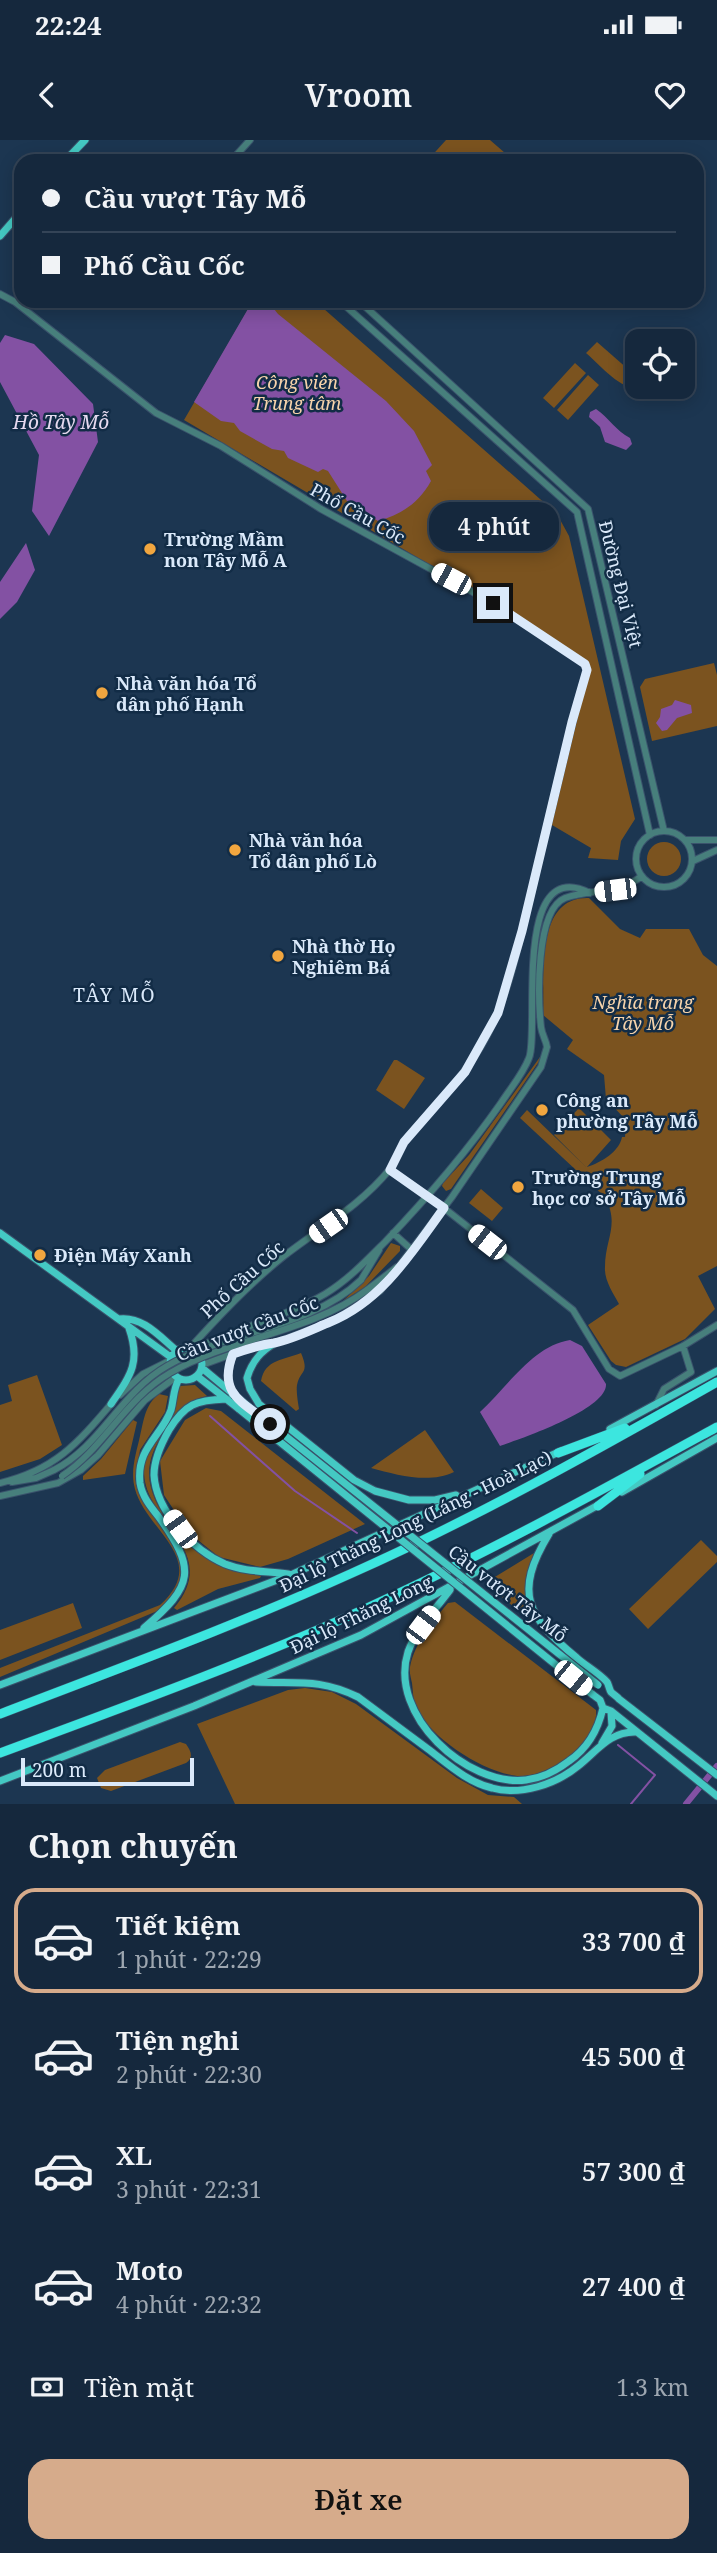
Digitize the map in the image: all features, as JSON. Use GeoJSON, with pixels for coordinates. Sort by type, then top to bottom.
{"type":"FeatureCollection","features":[{"type":"Feature","properties":{"kind":"highway","name":"Đại lộ Thăng Long (Láng - Hoà Lạc)"},"geometry":{"type":"LineString","coordinates":[[0,1714],[216,1631],[351,1574],[504,1500],[658,1410],[717,1382]]}},
{"type":"Feature","properties":{"kind":"highway"},"geometry":{"type":"LineString","coordinates":[[558,1452],[658,1410]]}},
{"type":"Feature","properties":{"kind":"highway"},"geometry":{"type":"LineString","coordinates":[[0,1753],[232,1666],[369,1607],[521,1533],[717,1427]]}},
{"type":"Feature","properties":{"kind":"highway"},"geometry":{"type":"LineString","coordinates":[[598,1506],[679,1448]]}},
{"type":"Feature","properties":{"kind":"main road"},"geometry":{"type":"LineString","coordinates":[[72,154],[85,140]]}},
{"type":"Feature","properties":{"kind":"main road"},"geometry":{"type":"LineString","coordinates":[[0,236],[14,220]]}},
{"type":"Feature","properties":{"kind":"main road"},"geometry":{"type":"LineString","coordinates":[[0,1233],[173,1356]]}},
{"type":"Feature","properties":{"kind":"main road"},"geometry":{"type":"LineString","coordinates":[[118,1319],[140,1321],[173,1356]]}},
{"type":"Feature","properties":{"kind":"main road"},"geometry":{"type":"LineString","coordinates":[[111,1404],[135,1362],[135,1344],[129,1327]]}},
{"type":"Feature","properties":{"kind":"main road"},"geometry":{"type":"LineString","coordinates":[[275,1343],[263,1350],[251,1366],[247,1378],[250,1390],[267,1411],[354,1480],[375,1491],[409,1500],[435,1500],[470,1492]]}},
{"type":"Feature","properties":{"kind":"main road"},"geometry":{"type":"LineString","coordinates":[[191,1349],[200,1356],[202,1366],[197,1376],[189,1380],[178,1378],[171,1368],[173,1356],[191,1349]]}},
{"type":"Feature","properties":{"kind":"main road"},"geometry":{"type":"LineString","coordinates":[[233,1354],[228,1367],[229,1397],[190,1405],[173,1424],[161,1445],[155,1464],[155,1484],[160,1498],[180,1529],[214,1558],[234,1567],[292,1574]]}},
{"type":"Feature","properties":{"kind":"main road","name":"Cầu vượt Tây Mỗ"},"geometry":{"type":"LineString","coordinates":[[202,1366],[229,1397]]}},
{"type":"Feature","properties":{"kind":"main road"},"geometry":{"type":"LineString","coordinates":[[658,1410],[717,1371]]}},
{"type":"Feature","properties":{"kind":"main road","name":"Cầu vượt Tây Mỗ"},"geometry":{"type":"LineString","coordinates":[[197,1376],[241,1406],[609,1692]]}},
{"type":"Feature","properties":{"kind":"main road"},"geometry":{"type":"LineString","coordinates":[[138,1633],[168,1608],[179,1593],[184,1579],[184,1560],[180,1549],[147,1502],[140,1472],[145,1451],[171,1408],[178,1378]]}},
{"type":"Feature","properties":{"kind":"main road","name":"Cầu vượt Tây Mỗ"},"geometry":{"type":"LineString","coordinates":[[241,1406],[717,1796]]}},
{"type":"Feature","properties":{"kind":"main road","name":"Đại lộ Thăng Long"},"geometry":{"type":"LineString","coordinates":[[0,1781],[251,1682],[361,1635],[550,1533],[717,1438]]}},
{"type":"Feature","properties":{"kind":"main road"},"geometry":{"type":"LineString","coordinates":[[0,1685],[292,1574],[558,1452]]}},
{"type":"Feature","properties":{"kind":"main road"},"geometry":{"type":"LineString","coordinates":[[453,1586],[415,1636],[407,1655],[405,1676],[413,1711],[424,1730],[471,1769],[487,1775],[523,1781],[556,1770],[577,1756],[589,1743],[600,1721],[609,1692],[606,1681],[550,1636],[533,1612],[530,1573],[535,1558],[550,1533]]}},
{"type":"Feature","properties":{"kind":"main road"},"geometry":{"type":"LineString","coordinates":[[251,1682],[302,1681],[342,1689],[465,1777],[494,1789],[525,1789],[545,1785],[579,1766],[620,1732],[636,1732]]}},
{"type":"Feature","properties":{"kind":"main road"},"geometry":{"type":"LineString","coordinates":[[609,1692],[717,1775]]}},
{"type":"Feature","properties":{"kind":"main road"},"geometry":{"type":"LineString","coordinates":[[605,1706],[617,1708],[619,1699]]}},
{"type":"Feature","properties":{"kind":"main road"},"geometry":{"type":"LineString","coordinates":[[600,1746],[612,1726],[605,1706]]}},
{"type":"Feature","properties":{"kind":"street"},"geometry":{"type":"LineString","coordinates":[[237,154],[250,140]]}},
{"type":"Feature","properties":{"kind":"street","name":"Phố Cầu Cốc"},"geometry":{"type":"LineString","coordinates":[[21,308],[156,413],[221,446],[321,509],[493,603],[585,664],[587,670],[522,931],[498,1013],[465,1072],[404,1142],[390,1170],[354,1207],[284,1256],[225,1309],[191,1349]]}},
{"type":"Feature","properties":{"kind":"street","name":"Đường Đại Việt"},"geometry":{"type":"LineString","coordinates":[[348,308],[577,512],[650,835]]}},
{"type":"Feature","properties":{"kind":"street","name":"Đường Đại Việt"},"geometry":{"type":"LineString","coordinates":[[367,308],[588,509],[664,831]]}},
{"type":"Feature","properties":{"kind":"street"},"geometry":{"type":"LineString","coordinates":[[664,831],[672,832],[686,840],[693,861],[686,877],[672,886],[655,886],[642,876],[636,858],[643,841],[650,835],[664,831]]}},
{"type":"Feature","properties":{"kind":"street"},"geometry":{"type":"LineString","coordinates":[[705,839],[717,832]]}},
{"type":"Feature","properties":{"kind":"street"},"geometry":{"type":"LineString","coordinates":[[686,840],[717,840]]}},
{"type":"Feature","properties":{"kind":"street"},"geometry":{"type":"LineString","coordinates":[[693,861],[715,852]]}},
{"type":"Feature","properties":{"kind":"street"},"geometry":{"type":"LineString","coordinates":[[202,1366],[262,1343],[275,1343],[333,1321],[380,1291],[444,1208],[541,1067],[547,1047],[541,1026],[542,948],[547,921],[557,904],[564,899],[615,890],[642,876]]}},
{"type":"Feature","properties":{"kind":"street"},"geometry":{"type":"LineString","coordinates":[[531,1047],[532,974],[537,930],[544,909],[554,894],[561,891],[577,888],[590,893]]}},
{"type":"Feature","properties":{"kind":"street"},"geometry":{"type":"LineString","coordinates":[[191,1349],[323,1295],[353,1274],[428,1196],[483,1129],[528,1061],[534,1038],[544,1038]]}},
{"type":"Feature","properties":{"kind":"street"},"geometry":{"type":"LineString","coordinates":[[531,1047],[540,1054],[547,1047]]}},
{"type":"Feature","properties":{"kind":"street"},"geometry":{"type":"LineString","coordinates":[[390,1170],[444,1208],[573,1310],[614,1374],[620,1377],[683,1346],[717,1325]]}},
{"type":"Feature","properties":{"kind":"street"},"geometry":{"type":"LineString","coordinates":[[393,1233],[412,1250]]}},
{"type":"Feature","properties":{"kind":"street","name":"Cầu vượt Cầu Cốc"},"geometry":{"type":"LineString","coordinates":[[0,1483],[22,1481],[54,1470],[86,1447],[124,1400],[160,1370],[188,1355],[331,1303],[360,1280],[371,1266],[381,1245]]}},
{"type":"Feature","properties":{"kind":"street","name":"Cầu vượt Cầu Cốc"},"geometry":{"type":"LineString","coordinates":[[49,1484],[90,1455],[134,1402],[162,1377],[195,1361],[334,1310],[367,1290],[401,1264]]}},
{"type":"Feature","properties":{"kind":"street"},"geometry":{"type":"LineString","coordinates":[[658,1410],[664,1389],[691,1372],[683,1346]]}},
{"type":"Feature","properties":{"kind":"street"},"geometry":{"type":"LineString","coordinates":[[0,1483],[27,1474],[61,1457],[143,1374],[173,1356]]}},
{"type":"Feature","properties":{"kind":"street"},"geometry":{"type":"LineString","coordinates":[[0,1496],[31,1491],[67,1479],[89,1464],[145,1401],[178,1378]]}},
{"type":"Feature","properties":{"kind":"green space"},"geometry":{"type":"Polygon","coordinates":[[[446,140],[490,140],[505,153],[504,154],[433,154],[446,140]]]}},
{"type":"Feature","properties":{"kind":"green space","name":"Công viên Trung tâm"},"geometry":{"type":"Polygon","coordinates":[[[249,308],[323,308],[557,514],[569,536],[635,819],[621,841],[618,860],[588,858],[591,848],[552,825],[590,666],[459,582],[184,420],[249,308]]]}},
{"type":"Feature","properties":{"kind":"green space"},"geometry":{"type":"Polygon","coordinates":[[[597,342],[625,366],[625,385],[614,379],[586,353],[597,342]]]}},
{"type":"Feature","properties":{"kind":"green space"},"geometry":{"type":"Polygon","coordinates":[[[575,363],[586,373],[554,408],[543,398],[575,363]]]}},
{"type":"Feature","properties":{"kind":"green space"},"geometry":{"type":"Polygon","coordinates":[[[588,375],[599,385],[568,420],[557,410],[588,375]]]}},
{"type":"Feature","properties":{"kind":"green space"},"geometry":{"type":"Polygon","coordinates":[[[714,663],[717,675],[717,726],[652,741],[640,687],[645,679],[714,663]]]}},
{"type":"Feature","properties":{"kind":"green space"},"geometry":{"type":"Polygon","coordinates":[[[664,842],[676,847],[681,859],[676,871],[664,876],[652,871],[647,859],[652,847],[664,842]]]}},
{"type":"Feature","properties":{"kind":"green space","name":"Nghĩa trang Tây Mỗ"},"geometry":{"type":"Polygon","coordinates":[[[589,898],[620,929],[640,938],[646,929],[689,929],[703,955],[717,966],[717,1266],[698,1276],[715,1309],[685,1339],[626,1367],[611,1361],[588,1325],[619,1304],[605,1272],[612,1224],[605,1197],[520,1118],[527,1110],[586,1167],[554,1135],[579,1108],[611,1140],[587,1167],[609,1156],[622,1137],[625,1137],[626,1120],[606,1099],[604,1075],[567,1049],[573,1040],[543,1015],[544,961],[551,924],[559,910],[571,901],[589,898]]]}},
{"type":"Feature","properties":{"kind":"green space"},"geometry":{"type":"Polygon","coordinates":[[[540,1057],[451,1189],[446,1191],[443,1183],[469,1155],[540,1057]]]}},
{"type":"Feature","properties":{"kind":"green space"},"geometry":{"type":"Polygon","coordinates":[[[394,1060],[425,1078],[404,1109],[376,1090],[394,1060]]]}},
{"type":"Feature","properties":{"kind":"green space"},"geometry":{"type":"Polygon","coordinates":[[[481,1189],[503,1208],[492,1221],[469,1203],[481,1189]]]}},
{"type":"Feature","properties":{"kind":"green space"},"geometry":{"type":"Polygon","coordinates":[[[391,1243],[400,1246],[400,1251],[365,1287],[343,1301],[369,1276],[391,1243]]]}},
{"type":"Feature","properties":{"kind":"green space"},"geometry":{"type":"Polygon","coordinates":[[[301,1353],[304,1368],[297,1385],[299,1409],[296,1411],[261,1381],[271,1364],[301,1353]]]}},
{"type":"Feature","properties":{"kind":"green space"},"geometry":{"type":"Polygon","coordinates":[[[37,1375],[62,1445],[40,1459],[0,1472],[0,1405],[12,1401],[8,1385],[37,1375]]]}},
{"type":"Feature","properties":{"kind":"green space"},"geometry":{"type":"Polygon","coordinates":[[[195,1385],[207,1396],[193,1401],[176,1415],[153,1453],[149,1474],[155,1499],[169,1524],[199,1553],[216,1563],[261,1576],[218,1589],[177,1610],[174,1608],[187,1587],[190,1569],[186,1552],[155,1505],[147,1488],[144,1469],[151,1446],[174,1413],[179,1386],[195,1385]]]}},
{"type":"Feature","properties":{"kind":"green space"},"geometry":{"type":"Polygon","coordinates":[[[159,1394],[168,1396],[165,1412],[140,1450],[135,1479],[144,1503],[173,1542],[183,1565],[180,1583],[162,1609],[0,1677],[0,1668],[160,1605],[174,1589],[179,1573],[177,1559],[141,1504],[133,1476],[144,1418],[159,1394]]]}},
{"type":"Feature","properties":{"kind":"green space"},"geometry":{"type":"Polygon","coordinates":[[[206,1408],[221,1411],[365,1524],[288,1559],[260,1567],[219,1557],[189,1533],[164,1495],[160,1461],[185,1420],[206,1408]]]}},
{"type":"Feature","properties":{"kind":"green space"},"geometry":{"type":"Polygon","coordinates":[[[133,1420],[137,1422],[125,1474],[83,1480],[83,1476],[101,1459],[133,1420]]]}},
{"type":"Feature","properties":{"kind":"green space"},"geometry":{"type":"Polygon","coordinates":[[[425,1430],[454,1472],[424,1478],[402,1476],[371,1468],[425,1430]]]}},
{"type":"Feature","properties":{"kind":"green space"},"geometry":{"type":"Polygon","coordinates":[[[701,1540],[717,1556],[717,1562],[648,1629],[629,1609],[701,1540]]]}},
{"type":"Feature","properties":{"kind":"green space"},"geometry":{"type":"Polygon","coordinates":[[[534,1553],[528,1571],[527,1587],[532,1622],[485,1583],[534,1553]]]}},
{"type":"Feature","properties":{"kind":"green space"},"geometry":{"type":"Polygon","coordinates":[[[455,1602],[596,1710],[595,1722],[589,1735],[556,1765],[542,1772],[517,1776],[489,1768],[446,1742],[434,1732],[417,1709],[410,1673],[412,1658],[436,1618],[448,1603],[455,1602]]]}},
{"type":"Feature","properties":{"kind":"green space"},"geometry":{"type":"Polygon","coordinates":[[[73,1603],[82,1628],[0,1660],[0,1630],[73,1603]]]}},
{"type":"Feature","properties":{"kind":"green space"},"geometry":{"type":"Polygon","coordinates":[[[305,1688],[332,1692],[356,1704],[457,1778],[488,1795],[514,1797],[522,1804],[235,1804],[197,1724],[288,1690],[305,1688]]]}},
{"type":"Feature","properties":{"kind":"green space"},"geometry":{"type":"Polygon","coordinates":[[[180,1742],[186,1744],[190,1752],[191,1757],[186,1763],[111,1791],[101,1788],[97,1778],[105,1770],[180,1742]]]}},
{"type":"Feature","properties":{"kind":"water"},"geometry":{"type":"Polygon","coordinates":[[[249,308],[273,308],[386,401],[414,431],[432,465],[426,471],[431,481],[409,507],[378,521],[347,501],[328,471],[323,469],[318,472],[288,458],[284,451],[272,449],[240,431],[234,423],[221,421],[194,402],[249,308]]]}},
{"type":"Feature","properties":{"kind":"water","name":"Hồ Tây Mỗ"},"geometry":{"type":"Polygon","coordinates":[[[5,335],[34,344],[93,404],[98,442],[49,536],[32,511],[39,455],[0,382],[0,343],[5,335]]]}},
{"type":"Feature","properties":{"kind":"water"},"geometry":{"type":"Polygon","coordinates":[[[596,409],[630,438],[632,444],[626,450],[605,442],[600,427],[589,417],[590,412],[596,409]]]}},
{"type":"Feature","properties":{"kind":"water"},"geometry":{"type":"Polygon","coordinates":[[[26,543],[35,570],[17,602],[0,619],[0,582],[26,543]]]}},
{"type":"Feature","properties":{"kind":"water"},"geometry":{"type":"Polygon","coordinates":[[[675,700],[691,705],[692,713],[677,718],[667,730],[662,731],[656,723],[661,709],[672,705],[675,700]]]}},
{"type":"Feature","properties":{"kind":"water"},"geometry":{"type":"Polygon","coordinates":[[[570,1340],[582,1346],[606,1384],[603,1394],[579,1413],[562,1422],[500,1446],[480,1412],[532,1359],[556,1344],[570,1340]]]}},
{"type":"Feature","properties":{"kind":"waterway"},"geometry":{"type":"LineString","coordinates":[[210,1416],[295,1491],[357,1533]]}},
{"type":"Feature","properties":{"kind":"waterway"},"geometry":{"type":"LineString","coordinates":[[618,1745],[655,1775],[631,1804]]}},
{"type":"Feature","properties":{"kind":"waterway"},"geometry":{"type":"LineString","coordinates":[[686,1804],[717,1766]]}},
{"type":"Feature","properties":{"kind":"place","name":"Trường Mầm non Tây Mỗ A"},"geometry":{"type":"Point","coordinates":[150,549]}},
{"type":"Feature","properties":{"kind":"place","name":"Nhà văn hóa Tổ dân phố Hạnh"},"geometry":{"type":"Point","coordinates":[102,693]}},
{"type":"Feature","properties":{"kind":"place","name":"Nhà văn hóa Tổ dân phố Lò"},"geometry":{"type":"Point","coordinates":[235,850]}},
{"type":"Feature","properties":{"kind":"place","name":"Nhà thờ Họ Nghiêm Bá"},"geometry":{"type":"Point","coordinates":[278,956]}},
{"type":"Feature","properties":{"kind":"place","name":"Công an phường Tây Mỗ"},"geometry":{"type":"Point","coordinates":[542,1110]}},
{"type":"Feature","properties":{"kind":"place","name":"Trường Trung học cơ sở Tây Mỗ"},"geometry":{"type":"Point","coordinates":[518,1187]}},
{"type":"Feature","properties":{"kind":"place","name":"Điện Máy Xanh"},"geometry":{"type":"Point","coordinates":[40,1255]}},
{"type":"Feature","properties":{"kind":"district","name":"TÂY MỖ"},"geometry":{"type":"Point","coordinates":[115,995]}},
{"type":"Feature","properties":{"kind":"route"},"geometry":{"type":"LineString","coordinates":[[270,1424],[233,1394],[228,1381],[228,1367],[233,1354],[262,1343],[275,1343],[333,1321],[365,1302],[392,1278],[444,1208],[390,1170],[404,1142],[465,1072],[484,1041],[498,1013],[522,931],[587,670],[585,664],[493,603]]}}]}
